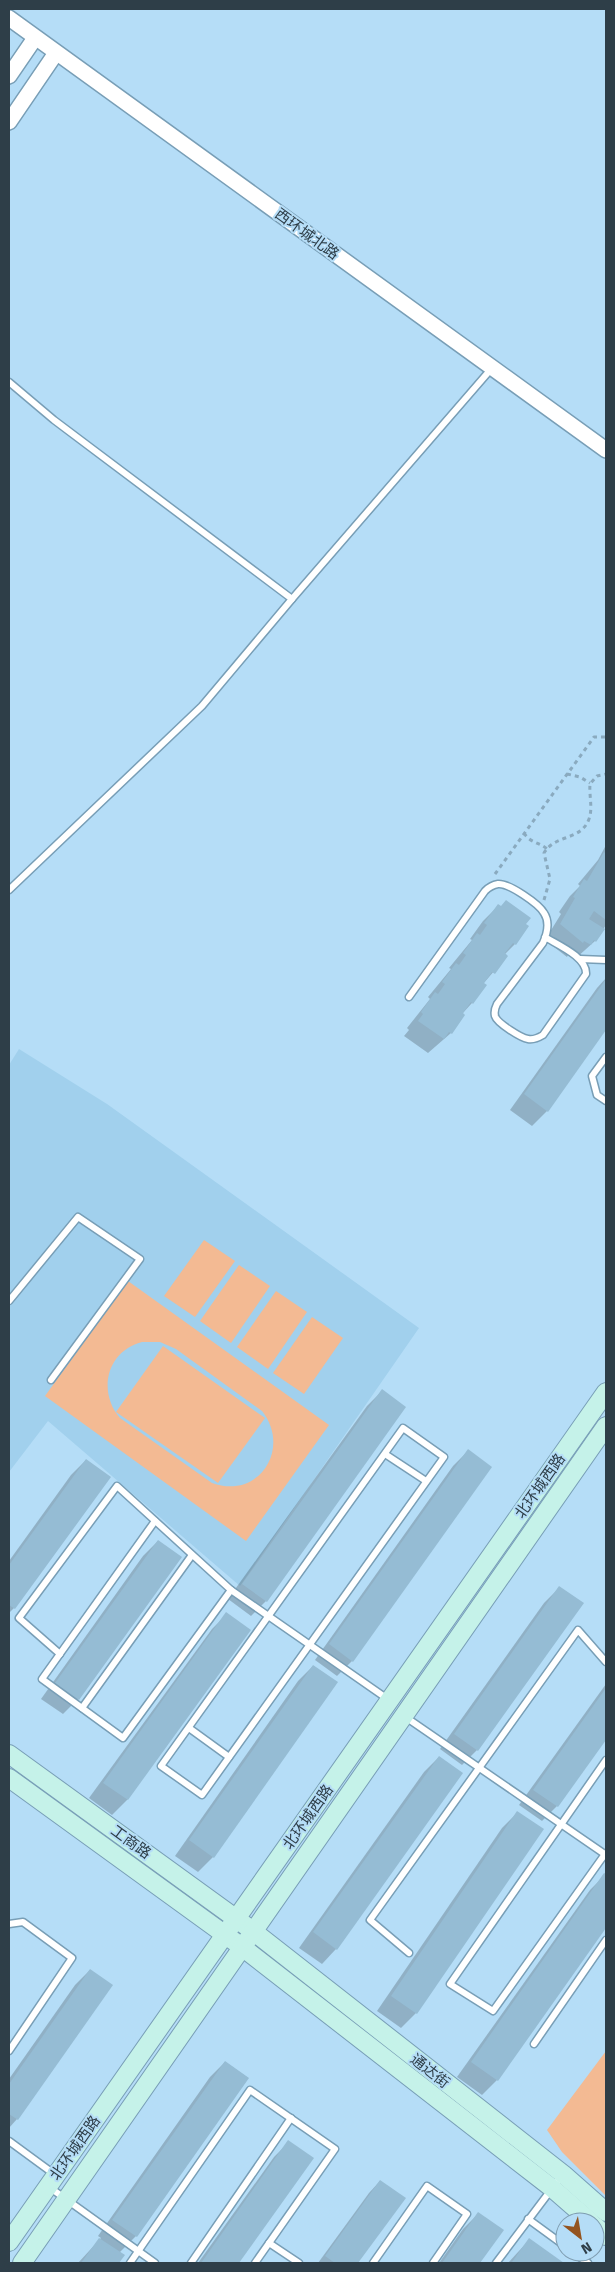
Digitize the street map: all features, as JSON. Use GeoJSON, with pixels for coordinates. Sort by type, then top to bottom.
{"type":"FeatureCollection","features":[{"type":"Feature","properties":{"kind":"main road","name":"北环城西路"},"geometry":{"type":"LineString","coordinates":[[9,2242],[606,1392]]}},
{"type":"Feature","properties":{"kind":"main road","name":"北环城西路"},"geometry":{"type":"LineString","coordinates":[[22,2263],[606,1426]]}},
{"type":"Feature","properties":{"kind":"main road","name":"工商路"},"geometry":{"type":"LineString","coordinates":[[9,1754],[253,1931]]}},
{"type":"Feature","properties":{"kind":"main road","name":"工商路"},"geometry":{"type":"LineString","coordinates":[[9,1778],[242,1947]]}},
{"type":"Feature","properties":{"kind":"main road","name":"通达街"},"geometry":{"type":"LineString","coordinates":[[253,1931],[563,2174],[606,2212]]}},
{"type":"Feature","properties":{"kind":"main road","name":"通达街"},"geometry":{"type":"LineString","coordinates":[[242,1947],[552,2188],[580,2212]]}},
{"type":"Feature","properties":{"kind":"street","name":"西环城北路"},"geometry":{"type":"LineString","coordinates":[[9,18],[606,450]]}},
{"type":"Feature","properties":{"kind":"street"},"geometry":{"type":"LineString","coordinates":[[9,76],[35,38]]}},
{"type":"Feature","properties":{"kind":"street"},"geometry":{"type":"LineString","coordinates":[[9,122],[56,53]]}},
{"type":"Feature","properties":{"kind":"lane"},"geometry":{"type":"LineString","coordinates":[[9,890],[202,706],[492,368]]}},
{"type":"Feature","properties":{"kind":"lane"},"geometry":{"type":"LineString","coordinates":[[9,382],[54,420],[292,599]]}},
{"type":"Feature","properties":{"kind":"lane"},"geometry":{"type":"LineString","coordinates":[[409,996],[485,891],[491,886],[498,884],[512,888],[540,908],[545,914],[548,932],[497,1004],[495,1010],[498,1020],[522,1037],[533,1039],[543,1035],[584,980],[586,969],[579,959],[545,937]]}},
{"type":"Feature","properties":{"kind":"lane"},"geometry":{"type":"LineString","coordinates":[[579,959],[606,960]]}},
{"type":"Feature","properties":{"kind":"lane"},"geometry":{"type":"LineString","coordinates":[[606,1057],[592,1076],[597,1094],[606,1101]]}},
{"type":"Feature","properties":{"kind":"lane"},"geometry":{"type":"LineString","coordinates":[[9,1301],[78,1217],[140,1259],[51,1380]]}},
{"type":"Feature","properties":{"kind":"lane"},"geometry":{"type":"LineString","coordinates":[[404,1428],[444,1457],[426,1482],[202,1795],[162,1766],[404,1428]]}},
{"type":"Feature","properties":{"kind":"lane"},"geometry":{"type":"LineString","coordinates":[[385,1454],[426,1482]]}},
{"type":"Feature","properties":{"kind":"lane"},"geometry":{"type":"LineString","coordinates":[[60,1654],[19,1618],[117,1486],[231,1590],[390,1701]]}},
{"type":"Feature","properties":{"kind":"lane"},"geometry":{"type":"LineString","coordinates":[[155,1521],[42,1679],[122,1738],[231,1590]]}},
{"type":"Feature","properties":{"kind":"lane"},"geometry":{"type":"LineString","coordinates":[[82,1708],[192,1555]]}},
{"type":"Feature","properties":{"kind":"lane"},"geometry":{"type":"LineString","coordinates":[[408,1954],[370,1920],[578,1630],[606,1662]]}},
{"type":"Feature","properties":{"kind":"lane"},"geometry":{"type":"LineString","coordinates":[[403,1716],[479,1768],[560,1824],[605,1855],[493,2011],[450,1984],[560,1824],[606,1760]]}},
{"type":"Feature","properties":{"kind":"lane"},"geometry":{"type":"LineString","coordinates":[[189,1728],[229,1757]]}},
{"type":"Feature","properties":{"kind":"lane"},"geometry":{"type":"LineString","coordinates":[[9,1924],[23,1922],[72,1958],[9,2051]]}},
{"type":"Feature","properties":{"kind":"lane"},"geometry":{"type":"LineString","coordinates":[[534,2044],[606,1940]]}},
{"type":"Feature","properties":{"kind":"lane"},"geometry":{"type":"LineString","coordinates":[[130,2263],[250,2090],[336,2149],[255,2263]]}},
{"type":"Feature","properties":{"kind":"lane"},"geometry":{"type":"LineString","coordinates":[[191,2263],[291,2118]]}},
{"type":"Feature","properties":{"kind":"lane"},"geometry":{"type":"LineString","coordinates":[[9,2141],[52,2181],[66,2199],[155,2263]]}},
{"type":"Feature","properties":{"kind":"lane"},"geometry":{"type":"LineString","coordinates":[[496,2263],[563,2174]]}},
{"type":"Feature","properties":{"kind":"lane"},"geometry":{"type":"LineString","coordinates":[[373,2263],[427,2186],[467,2214],[433,2263]]}},
{"type":"Feature","properties":{"kind":"lane"},"geometry":{"type":"LineString","coordinates":[[528,2219],[555,2239]]}},
{"type":"Feature","properties":{"kind":"lane"},"geometry":{"type":"LineString","coordinates":[[269,2243],[299,2263]]}},
{"type":"Feature","properties":{"kind":"path"},"geometry":{"type":"LineString","coordinates":[[498,884],[495,872],[594,737],[606,737]]}},
{"type":"Feature","properties":{"kind":"path"},"geometry":{"type":"LineString","coordinates":[[567,774],[580,777],[590,783]]}},
{"type":"Feature","properties":{"kind":"path"},"geometry":{"type":"LineString","coordinates":[[540,908],[549,889],[550,879],[544,860],[547,849],[553,842],[578,834],[585,828],[591,811],[590,783],[597,776],[606,774]]}},
{"type":"Feature","properties":{"kind":"path"},"geometry":{"type":"LineString","coordinates":[[524,833],[530,841],[540,844],[547,849]]}},
{"type":"Feature","properties":{"kind":"shaded area"},"geometry":{"type":"Polygon","coordinates":[[[19,1049],[107,1104],[419,1328],[240,1586],[48,1421],[9,1472],[9,1065],[19,1049]]]}},
{"type":"Feature","properties":{"kind":"shaded area"},"geometry":{"type":"Polygon","coordinates":[[[204,1240],[235,1261],[195,1317],[164,1296],[204,1240]]]}},
{"type":"Feature","properties":{"kind":"shaded area"},"geometry":{"type":"Polygon","coordinates":[[[239,1265],[270,1286],[231,1343],[200,1321],[239,1265]]]}},
{"type":"Feature","properties":{"kind":"shaded area"},"geometry":{"type":"Polygon","coordinates":[[[128,1281],[329,1425],[246,1541],[45,1396],[128,1281]],[[142,1342],[130,1347],[114,1363],[109,1373],[109,1396],[120,1418],[212,1483],[229,1486],[243,1484],[256,1478],[266,1468],[271,1455],[273,1441],[270,1426],[262,1411],[176,1349],[160,1342],[142,1342]]]}},
{"type":"Feature","properties":{"kind":"shaded area"},"geometry":{"type":"Polygon","coordinates":[[[276,1291],[307,1312],[268,1369],[237,1347],[276,1291]]]}},
{"type":"Feature","properties":{"kind":"shaded area"},"geometry":{"type":"Polygon","coordinates":[[[312,1317],[343,1338],[304,1394],[273,1373],[312,1317]]]}},
{"type":"Feature","properties":{"kind":"shaded area"},"geometry":{"type":"Polygon","coordinates":[[[163,1346],[265,1418],[218,1483],[116,1412],[163,1346]]]}},
{"type":"Feature","properties":{"kind":"shaded area"},"geometry":{"type":"Polygon","coordinates":[[[606,2051],[606,2196],[562,2152],[547,2130],[606,2051]]]}},
{"type":"Feature","properties":{"kind":"building"},"geometry":{"type":"Polygon","coordinates":[[[604,852],[606,854],[606,920],[594,911],[589,919],[605,929],[596,942],[594,940],[591,945],[584,941],[583,943],[560,924],[584,879],[587,881],[604,852]]]}},
{"type":"Feature","properties":{"kind":"building"},"geometry":{"type":"Polygon","coordinates":[[[506,900],[531,918],[526,924],[529,926],[516,945],[513,943],[505,953],[508,956],[495,974],[492,972],[484,983],[487,985],[473,1004],[471,1002],[463,1013],[465,1015],[452,1034],[449,1032],[444,1039],[418,1021],[423,1014],[421,1012],[435,992],[438,994],[445,984],[442,982],[456,963],[459,965],[466,955],[463,953],[477,933],[480,935],[487,925],[484,923],[498,904],[501,906],[506,900]]]}},
{"type":"Feature","properties":{"kind":"building"},"geometry":{"type":"Polygon","coordinates":[[[606,979],[606,1030],[548,1112],[524,1094],[606,979]]]}},
{"type":"Feature","properties":{"kind":"building"},"geometry":{"type":"Polygon","coordinates":[[[382,1389],[406,1407],[267,1602],[242,1584],[382,1389]]]}},
{"type":"Feature","properties":{"kind":"building"},"geometry":{"type":"Polygon","coordinates":[[[468,1449],[492,1467],[353,1662],[329,1644],[468,1449]]]}},
{"type":"Feature","properties":{"kind":"building"},"geometry":{"type":"Polygon","coordinates":[[[86,1459],[111,1477],[15,1609],[9,1605],[9,1565],[86,1459]]]}},
{"type":"Feature","properties":{"kind":"building"},"geometry":{"type":"Polygon","coordinates":[[[158,1540],[182,1557],[79,1700],[55,1683],[158,1540]]]}},
{"type":"Feature","properties":{"kind":"building"},"geometry":{"type":"Polygon","coordinates":[[[559,1586],[584,1603],[478,1751],[454,1734],[559,1586]]]}},
{"type":"Feature","properties":{"kind":"building"},"geometry":{"type":"Polygon","coordinates":[[[226,1612],[251,1630],[128,1800],[103,1783],[226,1612]]]}},
{"type":"Feature","properties":{"kind":"building"},"geometry":{"type":"Polygon","coordinates":[[[313,1665],[338,1682],[214,1858],[189,1840],[313,1665]]]}},
{"type":"Feature","properties":{"kind":"building"},"geometry":{"type":"Polygon","coordinates":[[[606,1688],[606,1740],[558,1807],[533,1790],[606,1688]]]}},
{"type":"Feature","properties":{"kind":"building"},"geometry":{"type":"Polygon","coordinates":[[[439,1756],[463,1773],[337,1950],[313,1932],[439,1756]]]}},
{"type":"Feature","properties":{"kind":"building"},"geometry":{"type":"Polygon","coordinates":[[[517,1811],[544,1829],[417,2014],[391,1996],[517,1811]]]}},
{"type":"Feature","properties":{"kind":"building"},"geometry":{"type":"Polygon","coordinates":[[[604,1873],[606,1874],[606,1928],[498,2081],[471,2062],[604,1873]]]}},
{"type":"Feature","properties":{"kind":"building"},"geometry":{"type":"Polygon","coordinates":[[[90,1969],[113,1985],[18,2120],[9,2114],[9,2084],[90,1969]]]}},
{"type":"Feature","properties":{"kind":"building"},"geometry":{"type":"Polygon","coordinates":[[[225,2061],[249,2078],[137,2237],[112,2220],[225,2061]]]}},
{"type":"Feature","properties":{"kind":"building"},"geometry":{"type":"Polygon","coordinates":[[[288,2140],[314,2158],[239,2263],[201,2263],[288,2140]]]}},
{"type":"Feature","properties":{"kind":"building"},"geometry":{"type":"Polygon","coordinates":[[[380,2180],[406,2198],[358,2263],[335,2263],[325,2256],[380,2180]]]}},
{"type":"Feature","properties":{"kind":"building"},"geometry":{"type":"Polygon","coordinates":[[[478,2212],[504,2230],[480,2263],[442,2263],[478,2212]]]}},
{"type":"Feature","properties":{"kind":"building"},"geometry":{"type":"Polygon","coordinates":[[[99,2238],[125,2255],[119,2263],[81,2263],[99,2238]]]}},
{"type":"Feature","properties":{"kind":"building"},"geometry":{"type":"Polygon","coordinates":[[[529,2238],[555,2257],[555,2262],[564,2263],[512,2262],[529,2238]]]}}]}
